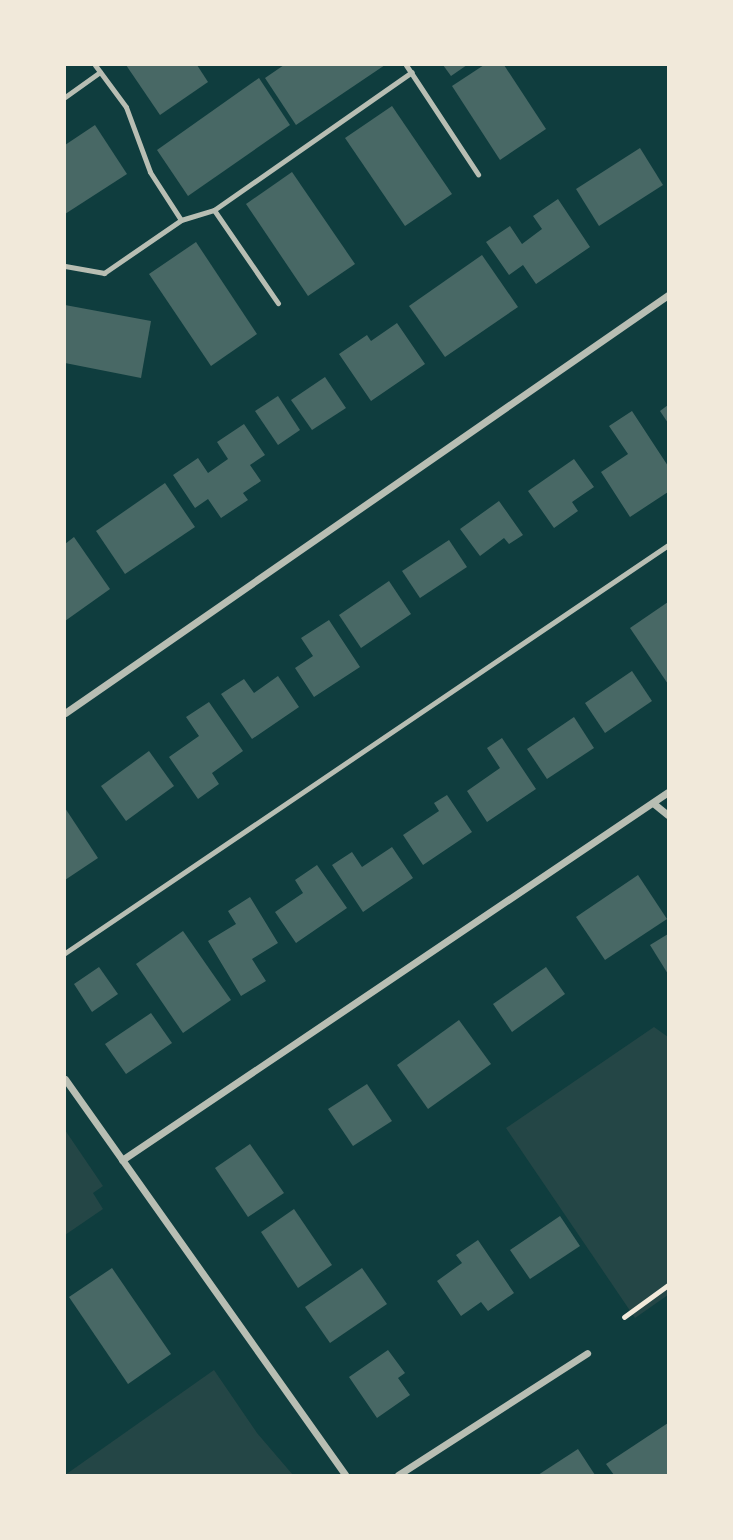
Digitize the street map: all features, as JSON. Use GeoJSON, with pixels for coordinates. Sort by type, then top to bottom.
{"type":"FeatureCollection","features":[{"type":"Feature","properties":{"kind":"street"},"geometry":{"type":"LineString","coordinates":[[65,713],[668,295]]}},
{"type":"Feature","properties":{"kind":"street"},"geometry":{"type":"LineString","coordinates":[[122,1160],[668,792]]}},
{"type":"Feature","properties":{"kind":"street"},"geometry":{"type":"LineString","coordinates":[[653,803],[668,815]]}},
{"type":"Feature","properties":{"kind":"street"},"geometry":{"type":"LineString","coordinates":[[65,1079],[345,1475]]}},
{"type":"Feature","properties":{"kind":"street"},"geometry":{"type":"LineString","coordinates":[[398,1475],[586,1353]]}},
{"type":"Feature","properties":{"kind":"lane"},"geometry":{"type":"LineString","coordinates":[[95,65],[126,107],[150,172],[181,220]]}},
{"type":"Feature","properties":{"kind":"lane"},"geometry":{"type":"LineString","coordinates":[[407,65],[478,174]]}},
{"type":"Feature","properties":{"kind":"lane"},"geometry":{"type":"LineString","coordinates":[[65,97],[100,72]]}},
{"type":"Feature","properties":{"kind":"lane"},"geometry":{"type":"LineString","coordinates":[[65,265],[104,273],[181,220],[214,210],[411,72]]}},
{"type":"Feature","properties":{"kind":"lane"},"geometry":{"type":"LineString","coordinates":[[214,210],[278,303]]}},
{"type":"Feature","properties":{"kind":"lane"},"geometry":{"type":"LineString","coordinates":[[65,953],[668,545]]}},
{"type":"Feature","properties":{"kind":"path"},"geometry":{"type":"LineString","coordinates":[[624,1317],[668,1285]]}},
{"type":"Feature","properties":{"kind":"shaded area"},"geometry":{"type":"Polygon","coordinates":[[[654,1027],[668,1037],[668,1295],[635,1318],[506,1128],[654,1027]]]}},
{"type":"Feature","properties":{"kind":"shaded area"},"geometry":{"type":"Polygon","coordinates":[[[65,1130],[103,1186],[93,1193],[103,1209],[65,1235],[65,1130]]]}},
{"type":"Feature","properties":{"kind":"shaded area"},"geometry":{"type":"Polygon","coordinates":[[[214,1370],[257,1433],[293,1475],[65,1475],[214,1370]]]}},
{"type":"Feature","properties":{"kind":"building"},"geometry":{"type":"Polygon","coordinates":[[[126,65],[197,65],[208,82],[160,115],[126,65]]]}},
{"type":"Feature","properties":{"kind":"building"},"geometry":{"type":"Polygon","coordinates":[[[284,65],[385,65],[296,125],[265,78],[284,65]]]}},
{"type":"Feature","properties":{"kind":"building"},"geometry":{"type":"Polygon","coordinates":[[[443,65],[467,65],[451,76],[443,65]]]}},
{"type":"Feature","properties":{"kind":"building"},"geometry":{"type":"Polygon","coordinates":[[[484,65],[504,65],[546,129],[500,160],[452,86],[484,65]]]}},
{"type":"Feature","properties":{"kind":"building"},"geometry":{"type":"Polygon","coordinates":[[[259,78],[290,125],[188,196],[157,150],[259,78]]]}},
{"type":"Feature","properties":{"kind":"building"},"geometry":{"type":"Polygon","coordinates":[[[392,106],[452,194],[405,226],[345,138],[392,106]]]}},
{"type":"Feature","properties":{"kind":"building"},"geometry":{"type":"Polygon","coordinates":[[[95,125],[127,174],[65,214],[65,145],[95,125]]]}},
{"type":"Feature","properties":{"kind":"building"},"geometry":{"type":"Polygon","coordinates":[[[640,148],[663,185],[599,226],[576,189],[640,148]]]}},
{"type":"Feature","properties":{"kind":"building"},"geometry":{"type":"Polygon","coordinates":[[[292,172],[355,264],[308,296],[246,204],[292,172]]]}},
{"type":"Feature","properties":{"kind":"building"},"geometry":{"type":"Polygon","coordinates":[[[558,199],[590,247],[536,284],[523,265],[509,275],[486,242],[510,226],[522,244],[542,229],[533,216],[558,199]]]}},
{"type":"Feature","properties":{"kind":"building"},"geometry":{"type":"Polygon","coordinates":[[[196,242],[257,334],[211,366],[149,274],[196,242]]]}},
{"type":"Feature","properties":{"kind":"building"},"geometry":{"type":"Polygon","coordinates":[[[482,255],[518,307],[445,357],[409,306],[482,255]]]}},
{"type":"Feature","properties":{"kind":"building"},"geometry":{"type":"Polygon","coordinates":[[[65,305],[151,321],[141,378],[65,363],[65,305]]]}},
{"type":"Feature","properties":{"kind":"building"},"geometry":{"type":"Polygon","coordinates":[[[397,323],[425,364],[371,401],[339,354],[367,335],[371,341],[397,323]]]}},
{"type":"Feature","properties":{"kind":"building"},"geometry":{"type":"Polygon","coordinates":[[[325,377],[346,408],[312,430],[291,400],[325,377]]]}},
{"type":"Feature","properties":{"kind":"building"},"geometry":{"type":"Polygon","coordinates":[[[278,396],[300,430],[278,445],[255,411],[278,396]]]}},
{"type":"Feature","properties":{"kind":"building"},"geometry":{"type":"Polygon","coordinates":[[[668,405],[668,423],[660,411],[668,405]]]}},
{"type":"Feature","properties":{"kind":"building"},"geometry":{"type":"Polygon","coordinates":[[[632,411],[668,466],[668,492],[630,517],[601,472],[628,454],[609,426],[632,411]]]}},
{"type":"Feature","properties":{"kind":"building"},"geometry":{"type":"Polygon","coordinates":[[[244,424],[265,455],[250,465],[261,481],[243,493],[248,500],[221,518],[208,499],[195,508],[173,475],[198,458],[208,473],[228,459],[217,442],[244,424]]]}},
{"type":"Feature","properties":{"kind":"building"},"geometry":{"type":"Polygon","coordinates":[[[574,459],[594,487],[572,502],[578,511],[554,528],[528,491],[574,459]]]}},
{"type":"Feature","properties":{"kind":"building"},"geometry":{"type":"Polygon","coordinates":[[[165,483],[195,527],[125,574],[96,531],[165,483]]]}},
{"type":"Feature","properties":{"kind":"building"},"geometry":{"type":"Polygon","coordinates":[[[499,501],[523,535],[509,544],[504,538],[480,556],[460,529],[499,501]]]}},
{"type":"Feature","properties":{"kind":"building"},"geometry":{"type":"Polygon","coordinates":[[[74,537],[110,589],[65,621],[65,544],[74,537]]]}},
{"type":"Feature","properties":{"kind":"building"},"geometry":{"type":"Polygon","coordinates":[[[449,540],[467,567],[420,598],[402,571],[449,540]]]}},
{"type":"Feature","properties":{"kind":"building"},"geometry":{"type":"Polygon","coordinates":[[[389,581],[411,614],[361,648],[339,615],[389,581]]]}},
{"type":"Feature","properties":{"kind":"building"},"geometry":{"type":"Polygon","coordinates":[[[668,602],[668,684],[630,628],[668,602]]]}},
{"type":"Feature","properties":{"kind":"building"},"geometry":{"type":"Polygon","coordinates":[[[329,620],[360,667],[314,697],[295,668],[313,656],[301,638],[329,620]]]}},
{"type":"Feature","properties":{"kind":"building"},"geometry":{"type":"Polygon","coordinates":[[[632,671],[652,701],[605,733],[585,703],[632,671]]]}},
{"type":"Feature","properties":{"kind":"building"},"geometry":{"type":"Polygon","coordinates":[[[278,676],[299,707],[252,739],[221,694],[244,679],[254,693],[278,676]]]}},
{"type":"Feature","properties":{"kind":"building"},"geometry":{"type":"Polygon","coordinates":[[[209,702],[243,751],[212,773],[219,784],[198,799],[169,757],[199,736],[186,717],[209,702]]]}},
{"type":"Feature","properties":{"kind":"building"},"geometry":{"type":"Polygon","coordinates":[[[574,717],[594,748],[547,779],[527,749],[574,717]]]}},
{"type":"Feature","properties":{"kind":"building"},"geometry":{"type":"Polygon","coordinates":[[[502,738],[536,789],[487,822],[467,791],[500,768],[487,748],[502,738]]]}},
{"type":"Feature","properties":{"kind":"building"},"geometry":{"type":"Polygon","coordinates":[[[149,751],[174,786],[126,821],[101,786],[149,751]]]}},
{"type":"Feature","properties":{"kind":"building"},"geometry":{"type":"Polygon","coordinates":[[[447,795],[472,832],[423,865],[403,835],[439,811],[434,803],[447,795]]]}},
{"type":"Feature","properties":{"kind":"building"},"geometry":{"type":"Polygon","coordinates":[[[65,808],[98,858],[65,880],[65,808]]]}},
{"type":"Feature","properties":{"kind":"building"},"geometry":{"type":"Polygon","coordinates":[[[392,847],[413,878],[363,912],[332,865],[352,852],[362,867],[392,847]]]}},
{"type":"Feature","properties":{"kind":"building"},"geometry":{"type":"Polygon","coordinates":[[[317,865],[347,908],[296,943],[275,912],[303,893],[295,880],[317,865]]]}},
{"type":"Feature","properties":{"kind":"building"},"geometry":{"type":"Polygon","coordinates":[[[638,875],[667,919],[605,960],[576,917],[638,875]]]}},
{"type":"Feature","properties":{"kind":"building"},"geometry":{"type":"Polygon","coordinates":[[[250,897],[278,943],[252,959],[266,981],[241,996],[208,941],[236,924],[228,911],[250,897]]]}},
{"type":"Feature","properties":{"kind":"building"},"geometry":{"type":"Polygon","coordinates":[[[183,931],[231,1000],[183,1033],[136,964],[183,931]]]}},
{"type":"Feature","properties":{"kind":"building"},"geometry":{"type":"Polygon","coordinates":[[[668,934],[668,974],[650,945],[668,934]]]}},
{"type":"Feature","properties":{"kind":"building"},"geometry":{"type":"Polygon","coordinates":[[[99,967],[118,994],[92,1012],[74,984],[99,967]]]}},
{"type":"Feature","properties":{"kind":"building"},"geometry":{"type":"Polygon","coordinates":[[[546,967],[565,994],[512,1032],[493,1004],[546,967]]]}},
{"type":"Feature","properties":{"kind":"building"},"geometry":{"type":"Polygon","coordinates":[[[151,1013],[172,1043],[126,1074],[105,1044],[151,1013]]]}},
{"type":"Feature","properties":{"kind":"building"},"geometry":{"type":"Polygon","coordinates":[[[459,1020],[491,1064],[428,1109],[397,1065],[459,1020]]]}},
{"type":"Feature","properties":{"kind":"building"},"geometry":{"type":"Polygon","coordinates":[[[367,1084],[392,1121],[353,1146],[328,1109],[367,1084]]]}},
{"type":"Feature","properties":{"kind":"building"},"geometry":{"type":"Polygon","coordinates":[[[250,1144],[284,1193],[248,1217],[215,1168],[250,1144]]]}},
{"type":"Feature","properties":{"kind":"building"},"geometry":{"type":"Polygon","coordinates":[[[294,1209],[332,1265],[298,1288],[261,1232],[294,1209]]]}},
{"type":"Feature","properties":{"kind":"building"},"geometry":{"type":"Polygon","coordinates":[[[560,1216],[580,1246],[530,1279],[510,1250],[560,1216]]]}},
{"type":"Feature","properties":{"kind":"building"},"geometry":{"type":"Polygon","coordinates":[[[478,1240],[514,1293],[488,1311],[481,1302],[461,1316],[437,1281],[462,1263],[456,1255],[478,1240]]]}},
{"type":"Feature","properties":{"kind":"building"},"geometry":{"type":"Polygon","coordinates":[[[112,1268],[171,1354],[128,1384],[69,1297],[112,1268]]]}},
{"type":"Feature","properties":{"kind":"building"},"geometry":{"type":"Polygon","coordinates":[[[362,1268],[387,1304],[330,1343],[305,1307],[362,1268]]]}},
{"type":"Feature","properties":{"kind":"building"},"geometry":{"type":"Polygon","coordinates":[[[388,1350],[405,1373],[398,1378],[410,1395],[377,1418],[349,1377],[388,1350]]]}},
{"type":"Feature","properties":{"kind":"building"},"geometry":{"type":"Polygon","coordinates":[[[668,1423],[668,1475],[614,1475],[606,1464],[668,1423]]]}},
{"type":"Feature","properties":{"kind":"building"},"geometry":{"type":"Polygon","coordinates":[[[578,1449],[595,1475],[538,1475],[578,1449]]]}}]}
